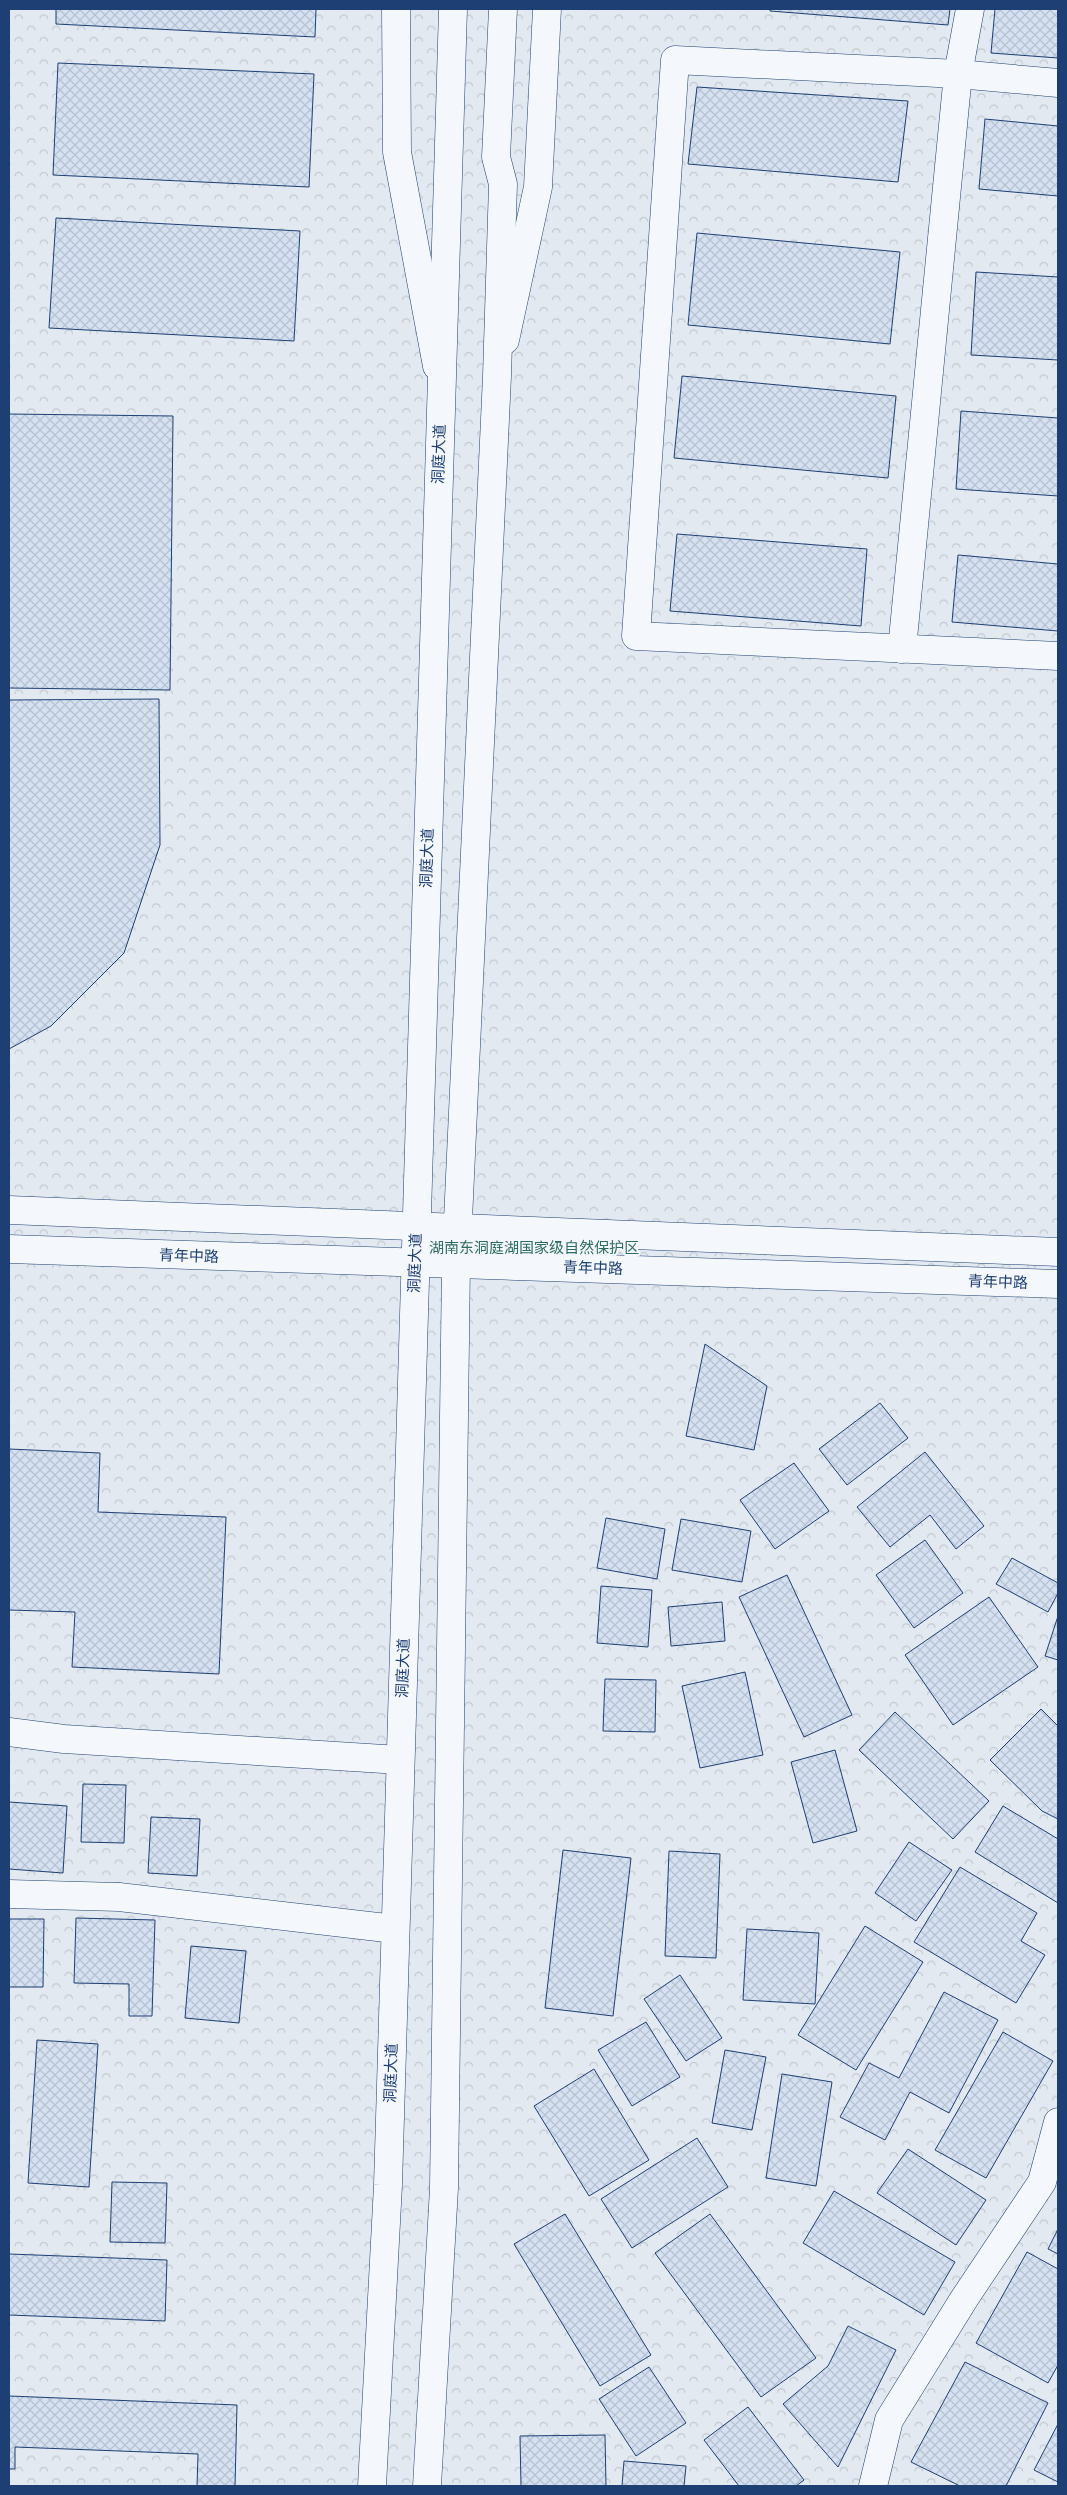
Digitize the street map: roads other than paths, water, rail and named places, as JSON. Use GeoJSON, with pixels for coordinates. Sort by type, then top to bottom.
{"type":"FeatureCollection","features":[{"type":"Feature","properties":{"kind":"main road"},"geometry":{"type":"LineString","coordinates":[[396,9],[397,152],[441,392]]}},
{"type":"Feature","properties":{"kind":"main road","name":"洞庭大道"},"geometry":{"type":"LineString","coordinates":[[372,2486],[388,2185],[414,1263],[453,9]]}},
{"type":"Feature","properties":{"kind":"main road"},"geometry":{"type":"LineString","coordinates":[[427,2486],[444,2188],[456,1263],[497,376],[503,184],[496,157],[503,9]]}},
{"type":"Feature","properties":{"kind":"main road"},"geometry":{"type":"LineString","coordinates":[[497,376],[538,187],[547,9]]}},
{"type":"Feature","properties":{"kind":"main road"},"geometry":{"type":"LineString","coordinates":[[902,649],[958,74],[970,9]]}},
{"type":"Feature","properties":{"kind":"main road"},"geometry":{"type":"LineString","coordinates":[[1058,83],[958,74],[675,60],[636,636],[1058,656]]}},
{"type":"Feature","properties":{"kind":"main road"},"geometry":{"type":"LineString","coordinates":[[9,1210],[458,1230],[1058,1252]]}},
{"type":"Feature","properties":{"kind":"main road","name":"青年中路"},"geometry":{"type":"LineString","coordinates":[[9,1250],[1058,1284]]}},
{"type":"Feature","properties":{"kind":"main road"},"geometry":{"type":"LineString","coordinates":[[9,1732],[64,1739],[400,1760]]}},
{"type":"Feature","properties":{"kind":"main road"},"geometry":{"type":"LineString","coordinates":[[9,1894],[119,1897],[396,1929]]}},
{"type":"Feature","properties":{"kind":"main road"},"geometry":{"type":"LineString","coordinates":[[873,2486],[889,2420],[964,2299],[1042,2182],[1058,2122]]}},
{"type":"Feature","properties":{"kind":"park label","name":"湖南东洞庭湖国家级自然保护区"},"geometry":{"type":"Point","coordinates":[534,1248]}}]}
